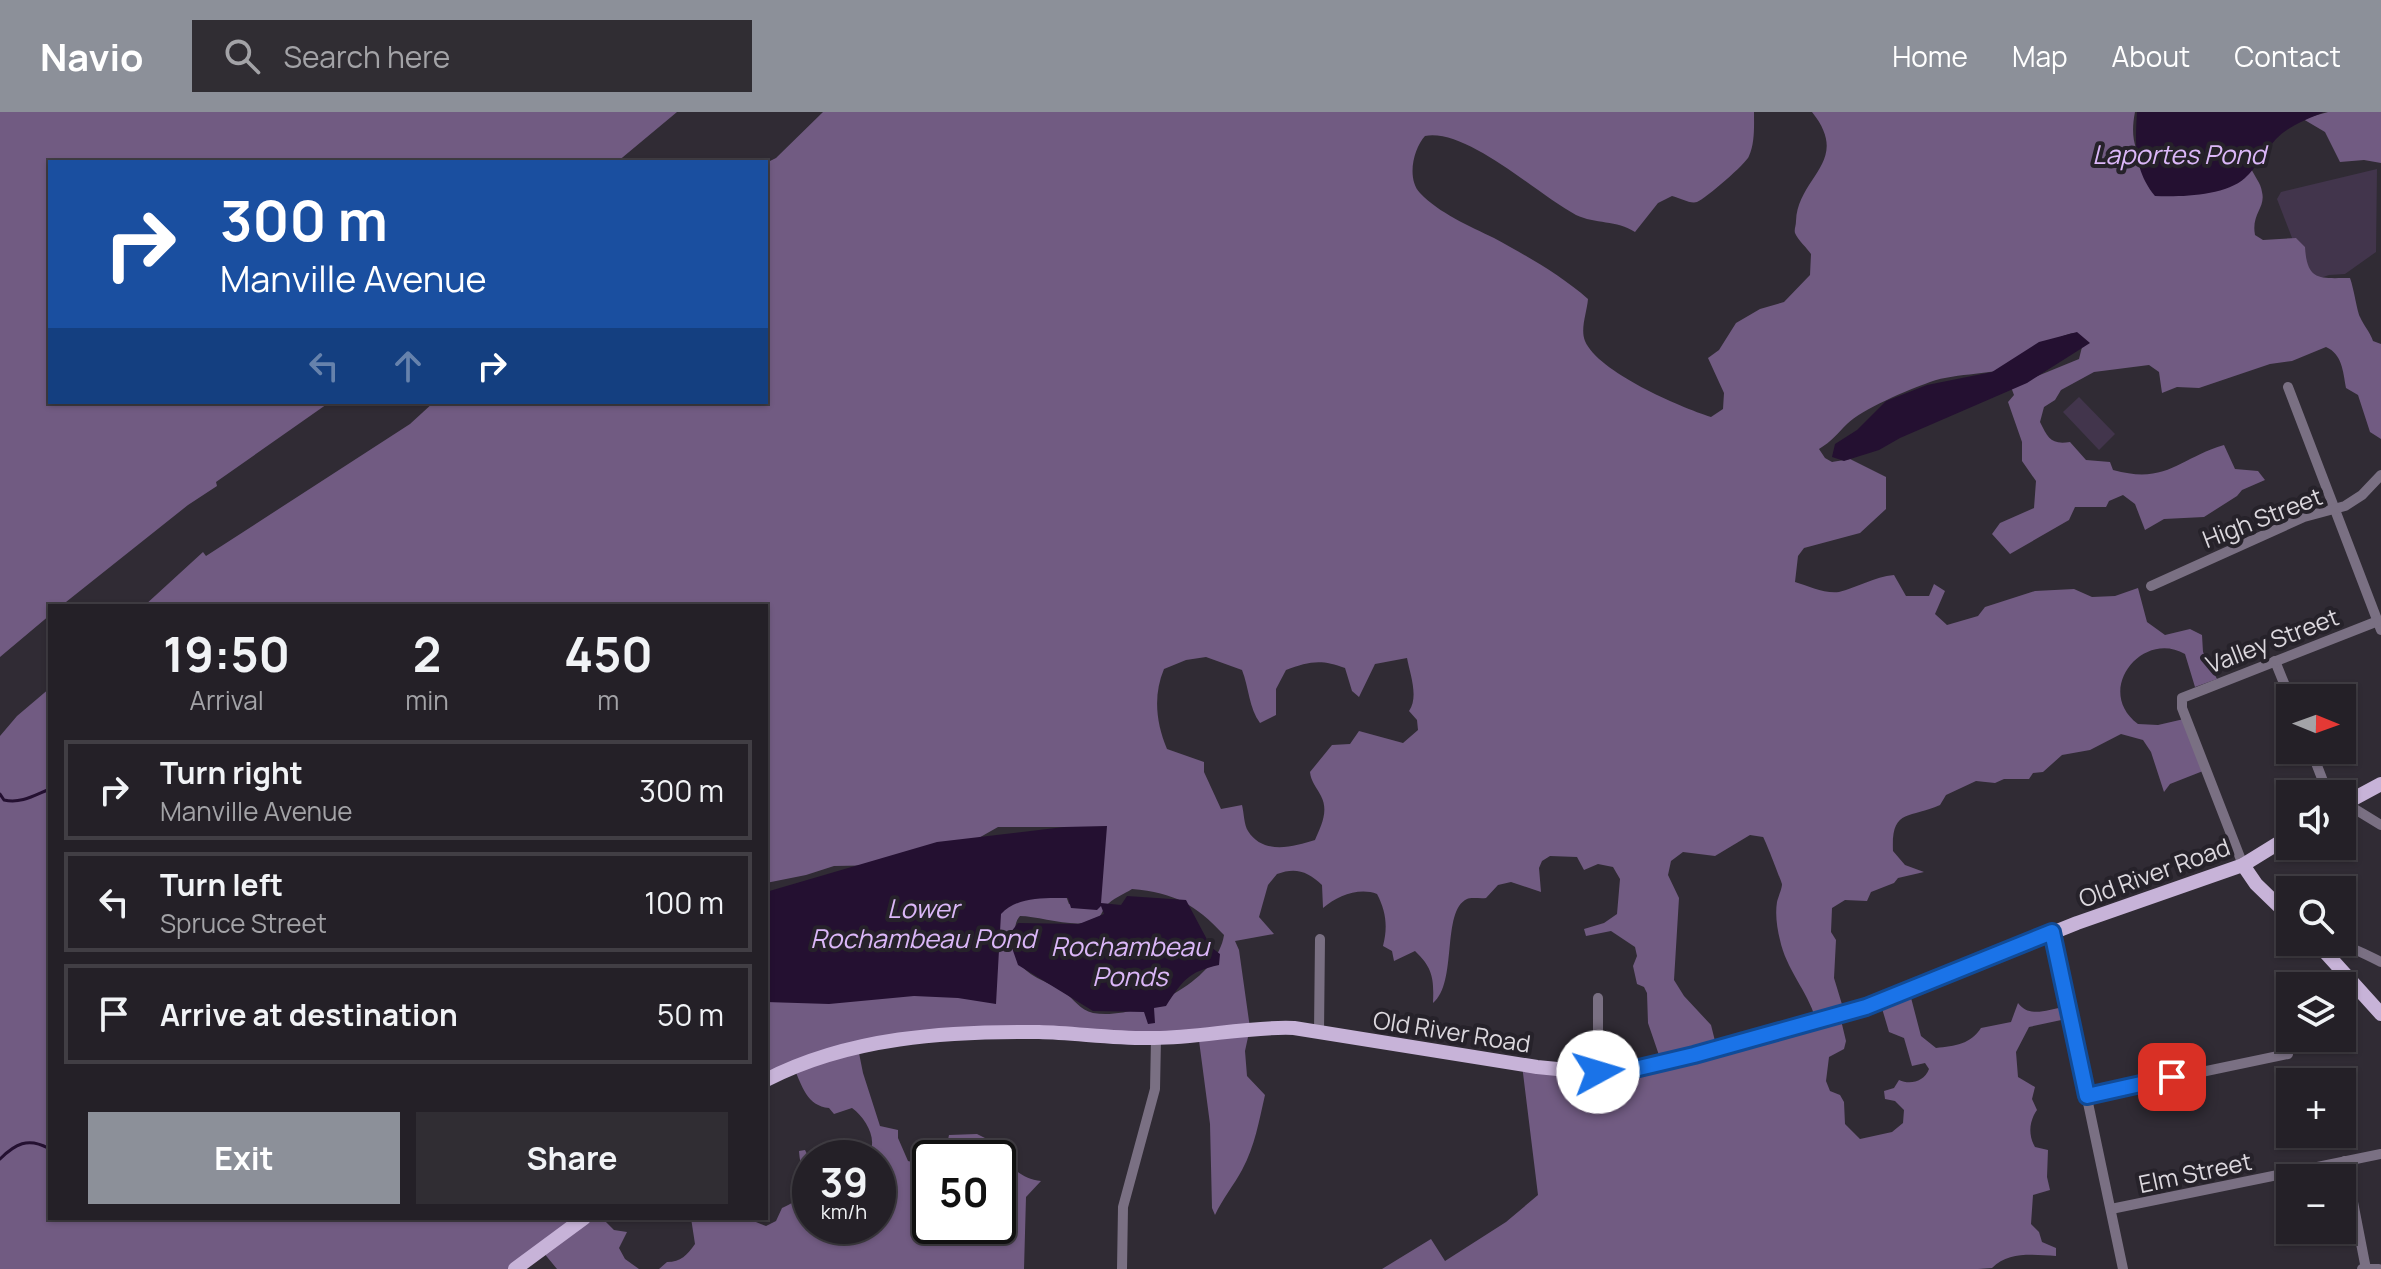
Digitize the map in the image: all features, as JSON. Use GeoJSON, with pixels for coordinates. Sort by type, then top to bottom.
{"type":"FeatureCollection","features":[{"type":"Feature","properties":{"kind":"main road"},"geometry":{"type":"LineString","coordinates":[[2356,798],[2381,784]]}},
{"type":"Feature","properties":{"kind":"main road","name":"Old River Road"},"geometry":{"type":"LineString","coordinates":[[768,1079],[818,1057],[934,1035],[1040,1032],[1156,1039],[1271,1027],[1521,1065],[1598,1072],[1639,1068],[1866,1007],[2052,932],[2243,865],[2276,845]]}},
{"type":"Feature","properties":{"kind":"main road"},"geometry":{"type":"LineString","coordinates":[[2243,865],[2256,884],[2276,903]]}},
{"type":"Feature","properties":{"kind":"main road"},"geometry":{"type":"LineString","coordinates":[[2329,956],[2381,1014]]}},
{"type":"Feature","properties":{"kind":"main road"},"geometry":{"type":"LineString","coordinates":[[515,1269],[581,1220]]}},
{"type":"Feature","properties":{"kind":"street"},"geometry":{"type":"LineString","coordinates":[[2288,387],[2379,625]]}},
{"type":"Feature","properties":{"kind":"street","name":"High Street"},"geometry":{"type":"LineString","coordinates":[[2151,586],[2304,517],[2334,509],[2362,495],[2381,475]]}},
{"type":"Feature","properties":{"kind":"street","name":"Valley Street"},"geometry":{"type":"LineString","coordinates":[[2243,865],[2182,708],[2182,698],[2379,625]]}},
{"type":"Feature","properties":{"kind":"street"},"geometry":{"type":"LineString","coordinates":[[2275,661],[2284,684]]}},
{"type":"Feature","properties":{"kind":"street"},"geometry":{"type":"LineString","coordinates":[[2356,811],[2381,825]]}},
{"type":"Feature","properties":{"kind":"street"},"geometry":{"type":"LineString","coordinates":[[2052,932],[2123,1269]]}},
{"type":"Feature","properties":{"kind":"street"},"geometry":{"type":"LineString","coordinates":[[1319,1032],[1320,939]]}},
{"type":"Feature","properties":{"kind":"street"},"geometry":{"type":"LineString","coordinates":[[2356,951],[2381,962]]}},
{"type":"Feature","properties":{"kind":"street"},"geometry":{"type":"LineString","coordinates":[[1598,998],[1598,1072]]}},
{"type":"Feature","properties":{"kind":"street"},"geometry":{"type":"LineString","coordinates":[[1122,1269],[1123,1207],[1155,1089],[1156,1039]]}},
{"type":"Feature","properties":{"kind":"street"},"geometry":{"type":"LineString","coordinates":[[2087,1096],[2288,1054]]}},
{"type":"Feature","properties":{"kind":"street","name":"Elm Street"},"geometry":{"type":"LineString","coordinates":[[2111,1209],[2381,1154]]}},
{"type":"Feature","properties":{"kind":"street"},"geometry":{"type":"LineString","coordinates":[[2345,1161],[2365,1269],[2379,1269]]}},
{"type":"Feature","properties":{"kind":"shaded area"},"geometry":{"type":"Polygon","coordinates":[[[0,112],[677,112],[619,160],[48,160],[48,404],[327,404],[216,482],[217,486],[188,505],[64,604],[48,604],[48,617],[0,657],[0,112]]]}},
{"type":"Feature","properties":{"kind":"shaded area"},"geometry":{"type":"Polygon","coordinates":[[[823,112],[1754,112],[1752,146],[1741,166],[1697,202],[1672,196],[1658,203],[1635,232],[1576,215],[1481,152],[1442,136],[1425,136],[1413,163],[1416,187],[1436,207],[1542,266],[1588,299],[1583,326],[1585,341],[1606,365],[1661,397],[1711,417],[1723,409],[1724,393],[1708,358],[1719,350],[1736,323],[1760,309],[1784,302],[1810,275],[1811,254],[1795,230],[1799,205],[1820,168],[1827,144],[1823,129],[1812,112],[2135,112],[2136,148],[2145,166],[2168,194],[2212,190],[2232,182],[2251,168],[2263,198],[2255,222],[2255,235],[2263,240],[2296,238],[2305,247],[2309,267],[2317,276],[2350,278],[2360,317],[2373,341],[2381,344],[2381,439],[2370,432],[2358,395],[2346,388],[2339,359],[2326,347],[2292,361],[2270,364],[2199,388],[2177,387],[2162,393],[2159,372],[2149,365],[2094,372],[2061,390],[2055,400],[2044,407],[2040,422],[2051,439],[2070,442],[2086,460],[2110,462],[2113,470],[2147,474],[2172,468],[2224,445],[2235,469],[2258,471],[2265,480],[2242,490],[2204,517],[2164,519],[2145,530],[2135,504],[2123,495],[2109,501],[2106,507],[2075,507],[2069,520],[2010,554],[1992,534],[2000,523],[2034,508],[2036,481],[2022,461],[2022,442],[2008,402],[2014,395],[2011,387],[2079,359],[2083,343],[2074,333],[2059,338],[2010,368],[1930,382],[1886,400],[1854,418],[1819,449],[1832,462],[1850,459],[1886,477],[1886,509],[1860,533],[1804,548],[1798,556],[1795,582],[1822,591],[1839,592],[1894,575],[1906,596],[1929,596],[1934,584],[1945,591],[1935,614],[1947,625],[1978,616],[1985,607],[2035,591],[2074,589],[2092,597],[2115,596],[2138,588],[2147,622],[2165,635],[2190,629],[2202,635],[2203,652],[2217,679],[2195,687],[2185,654],[2169,648],[2140,656],[2122,680],[2120,695],[2125,710],[2138,724],[2158,725],[2184,719],[2203,771],[2170,784],[2164,792],[2151,752],[2143,740],[2121,734],[2090,750],[2062,755],[2043,772],[2033,773],[2029,779],[2004,779],[1995,783],[1976,781],[1946,795],[1940,805],[1904,817],[1895,828],[1893,851],[1905,865],[1924,872],[1898,878],[1894,883],[1871,892],[1867,901],[1845,900],[1832,908],[1831,932],[1836,940],[1834,978],[1844,1011],[1840,1016],[1846,1041],[1844,1049],[1829,1057],[1826,1081],[1830,1091],[1840,1095],[1844,1102],[1845,1124],[1860,1139],[1892,1132],[1903,1123],[1904,1110],[1895,1101],[1885,1099],[1884,1091],[1894,1088],[1899,1080],[1920,1080],[1929,1069],[1925,1063],[1912,1066],[1904,1038],[1889,1032],[1881,1005],[1909,990],[1921,1036],[1936,1048],[1967,1041],[1981,1028],[2011,1022],[2018,1003],[2033,1012],[2063,1007],[2066,1019],[2029,1027],[2016,1052],[2018,1077],[2035,1087],[2032,1099],[2037,1110],[2030,1128],[2031,1138],[2035,1147],[2048,1150],[2050,1190],[2033,1195],[2031,1224],[2039,1232],[2042,1242],[2056,1248],[2056,1256],[2014,1256],[1992,1268],[1978,1269],[1382,1269],[1431,1239],[1445,1261],[1506,1222],[1538,1195],[1522,1065],[1583,1070],[1661,1061],[1648,1023],[1647,993],[1644,987],[1637,984],[1633,966],[1637,956],[1635,947],[1611,931],[1586,936],[1584,929],[1604,923],[1617,914],[1620,879],[1613,867],[1598,864],[1584,870],[1577,857],[1550,856],[1542,861],[1539,868],[1541,892],[1511,882],[1498,885],[1486,898],[1469,898],[1459,906],[1451,932],[1445,980],[1441,993],[1433,1003],[1431,974],[1421,957],[1415,951],[1394,961],[1392,951],[1383,946],[1385,919],[1377,894],[1348,894],[1323,908],[1322,885],[1317,880],[1295,871],[1277,874],[1268,885],[1259,917],[1274,934],[1235,941],[1239,950],[1250,1028],[1245,1051],[1247,1076],[1265,1095],[1246,1161],[1215,1215],[1212,1208],[1210,1124],[1198,1033],[1052,1032],[858,1048],[880,1126],[898,1130],[898,1138],[908,1161],[912,1162],[912,1244],[1016,1244],[1016,1170],[1028,1178],[1041,1181],[1026,1197],[1024,1269],[659,1269],[667,1262],[683,1257],[695,1244],[691,1220],[751,1220],[766,1226],[776,1221],[782,1208],[792,1203],[792,1244],[896,1244],[896,1140],[872,1140],[863,1118],[852,1108],[834,1114],[829,1108],[815,1103],[806,1094],[794,1068],[768,1079],[768,998],[1000,895],[1066,896],[1069,904],[1078,906],[1102,838],[1073,827],[998,827],[954,852],[890,865],[834,866],[768,883],[768,604],[146,604],[203,552],[206,556],[410,424],[432,404],[768,404],[768,162],[776,158],[823,112]],[[1206,657],[1186,660],[1164,669],[1157,699],[1158,719],[1167,749],[1204,762],[1204,772],[1221,809],[1242,805],[1247,828],[1254,839],[1270,846],[1288,847],[1315,840],[1324,807],[1310,772],[1332,745],[1350,744],[1359,731],[1403,743],[1418,730],[1417,720],[1409,711],[1414,692],[1407,658],[1375,664],[1359,697],[1352,691],[1345,668],[1316,662],[1286,670],[1276,689],[1276,715],[1260,723],[1242,670],[1206,657]],[[1750,835],[1715,856],[1683,852],[1671,861],[1668,875],[1679,898],[1674,980],[1684,996],[1711,1025],[1716,1045],[1816,1020],[1783,951],[1776,911],[1782,884],[1763,837],[1750,835]],[[1132,889],[1109,903],[1099,917],[1083,923],[1020,916],[1015,927],[1018,960],[1029,973],[1064,992],[1088,1012],[1111,1014],[1131,1011],[1172,995],[1207,968],[1218,952],[1224,935],[1193,908],[1160,894],[1132,889]]]}},
{"type":"Feature","properties":{"kind":"shaded area"},"geometry":{"type":"Polygon","coordinates":[[[2328,112],[2381,112],[2381,163],[2364,160],[2340,162],[2325,132],[2303,119],[2328,112]]]}},
{"type":"Feature","properties":{"kind":"shaded area"},"geometry":{"type":"Polygon","coordinates":[[[2377,169],[2376,252],[2345,274],[2329,275],[2309,282],[2277,199],[2281,192],[2377,169]]]}},
{"type":"Feature","properties":{"kind":"shaded area"},"geometry":{"type":"Polygon","coordinates":[[[2079,397],[2115,434],[2099,450],[2063,412],[2079,397]]]}},
{"type":"Feature","properties":{"kind":"shaded area"},"geometry":{"type":"Polygon","coordinates":[[[48,690],[48,1220],[604,1220],[614,1230],[627,1232],[619,1248],[625,1259],[639,1269],[557,1269],[543,1252],[515,1269],[0,1269],[0,736],[17,716],[48,690]]]}},
{"type":"Feature","properties":{"kind":"shaded area"},"geometry":{"type":"Polygon","coordinates":[[[977,1134],[989,1140],[948,1140],[949,1135],[977,1134]]]}},
{"type":"Feature","properties":{"kind":"water","name":"Laportes Pond"},"geometry":{"type":"Polygon","coordinates":[[[2137,112],[2324,112],[2281,134],[2245,178],[2226,189],[2202,194],[2155,196],[2140,167],[2136,146],[2137,112]]]}},
{"type":"Feature","properties":{"kind":"water"},"geometry":{"type":"Polygon","coordinates":[[[2077,332],[2090,343],[2027,383],[1879,450],[1844,461],[1832,457],[1835,444],[1857,430],[1886,401],[1927,385],[1992,372],[2039,342],[2077,332]]]}},
{"type":"Feature","properties":{"kind":"water","name":"Lower Rochambeau Pond"},"geometry":{"type":"Polygon","coordinates":[[[1107,826],[1101,903],[1121,905],[1127,896],[1186,900],[1211,947],[1220,954],[1219,965],[1193,974],[1182,983],[1166,1006],[1154,1008],[1155,1023],[1148,1024],[1144,1012],[1093,1011],[1018,965],[1011,945],[1011,932],[1018,923],[1079,924],[1104,914],[1101,906],[1097,910],[1071,908],[1068,898],[1024,901],[1001,914],[996,1004],[914,996],[829,1004],[768,1002],[768,891],[937,842],[1064,827],[1107,826]]]}},
{"type":"Feature","properties":{"kind":"waterway"},"geometry":{"type":"LineString","coordinates":[[0,794],[4,800],[16,801],[48,790]]}},
{"type":"Feature","properties":{"kind":"waterway"},"geometry":{"type":"LineString","coordinates":[[0,1159],[22,1144],[34,1143],[48,1148]]}},
{"type":"Feature","properties":{"kind":"route"},"geometry":{"type":"LineString","coordinates":[[1598,1072],[1639,1068],[1694,1055],[1866,1007],[2052,932],[2087,1096],[2172,1077]]}},
{"type":"Feature","properties":{"kind":"water label","name":"Rochambeau Ponds"},"geometry":{"type":"Point","coordinates":[1130,961]}}]}
